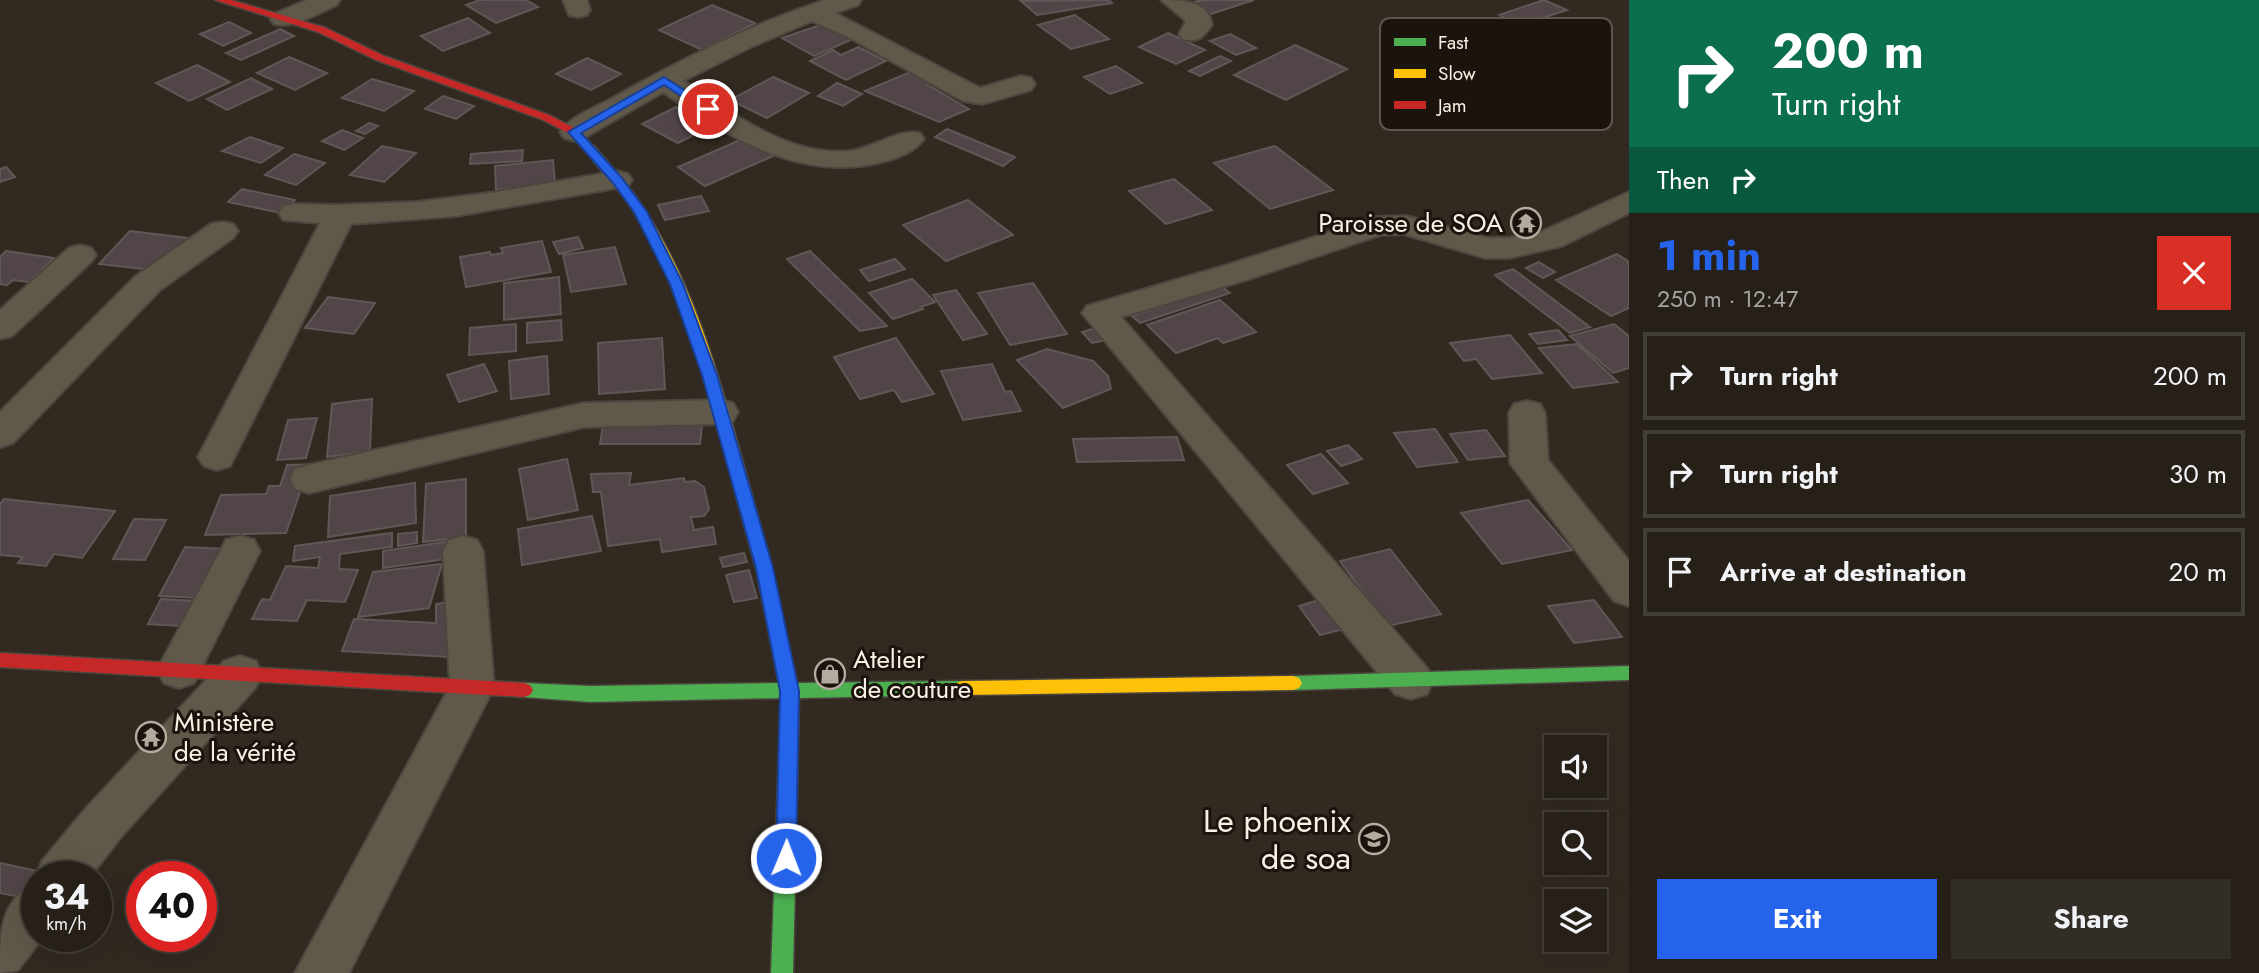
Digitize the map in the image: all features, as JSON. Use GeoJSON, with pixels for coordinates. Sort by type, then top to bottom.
{"type":"FeatureCollection","features":[{"type":"Feature","properties":{"kind":"street"},"geometry":{"type":"LineString","coordinates":[[220,0],[322,30],[380,58],[545,117],[574,132],[617,180],[640,212],[677,284],[720,412],[764,568],[790,691],[782,973]]}},
{"type":"Feature","properties":{"kind":"street"},"geometry":{"type":"LineString","coordinates":[[283,19],[328,0]]}},
{"type":"Feature","properties":{"kind":"street"},"geometry":{"type":"LineString","coordinates":[[574,132],[664,80],[813,12],[849,0]]}},
{"type":"Feature","properties":{"kind":"street"},"geometry":{"type":"LineString","coordinates":[[1173,0],[1198,18],[1199,25],[1192,34]]}},
{"type":"Feature","properties":{"kind":"street"},"geometry":{"type":"LineString","coordinates":[[813,12],[870,39],[973,95],[982,96],[1021,84]]}},
{"type":"Feature","properties":{"kind":"street"},"geometry":{"type":"LineString","coordinates":[[664,80],[730,123],[808,159],[847,159],[876,155],[911,139]]}},
{"type":"Feature","properties":{"kind":"street"},"geometry":{"type":"LineString","coordinates":[[294,213],[339,216],[433,210],[617,180]]}},
{"type":"Feature","properties":{"kind":"street"},"geometry":{"type":"LineString","coordinates":[[1411,681],[1354,610],[1207,443],[1099,313],[1238,272],[1377,226],[1406,226],[1485,248],[1509,248],[1551,239],[1629,201]]}},
{"type":"Feature","properties":{"kind":"street"},"geometry":{"type":"LineString","coordinates":[[217,457],[339,216]]}},
{"type":"Feature","properties":{"kind":"street"},"geometry":{"type":"LineString","coordinates":[[0,434],[148,283],[222,231]]}},
{"type":"Feature","properties":{"kind":"street"},"geometry":{"type":"LineString","coordinates":[[0,328],[80,256]]}},
{"type":"Feature","properties":{"kind":"street"},"geometry":{"type":"LineString","coordinates":[[309,479],[584,415],[720,412]]}},
{"type":"Feature","properties":{"kind":"street"},"geometry":{"type":"LineString","coordinates":[[1527,413],[1529,463],[1629,590]]}},
{"type":"Feature","properties":{"kind":"street"},"geometry":{"type":"LineString","coordinates":[[179,670],[240,551]]}},
{"type":"Feature","properties":{"kind":"street"},"geometry":{"type":"LineString","coordinates":[[321,973],[471,687],[463,551]]}},
{"type":"Feature","properties":{"kind":"street"},"geometry":{"type":"LineString","coordinates":[[0,660],[590,694],[1411,681],[1591,673],[1627,676]]}},
{"type":"Feature","properties":{"kind":"street"},"geometry":{"type":"LineString","coordinates":[[73,861],[104,822],[240,674]]}},
{"type":"Feature","properties":{"kind":"street"},"geometry":{"type":"LineString","coordinates":[[0,951],[21,925]]}},
{"type":"Feature","properties":{"kind":"building"},"geometry":{"type":"Polygon","coordinates":[[[480,0],[526,0],[538,7],[496,23],[466,5],[480,0]]]}},
{"type":"Feature","properties":{"kind":"building"},"geometry":{"type":"Polygon","coordinates":[[[1109,0],[1112,3],[1037,15],[1021,1],[1109,0]]]}},
{"type":"Feature","properties":{"kind":"building"},"geometry":{"type":"Polygon","coordinates":[[[1201,0],[1254,0],[1208,15],[1188,4],[1201,0]]]}},
{"type":"Feature","properties":{"kind":"building"},"geometry":{"type":"Polygon","coordinates":[[[1544,0],[1567,10],[1542,18],[1505,18],[1499,15],[1544,0]]]}},
{"type":"Feature","properties":{"kind":"building"},"geometry":{"type":"Polygon","coordinates":[[[712,5],[755,23],[702,50],[659,30],[712,5]]]}},
{"type":"Feature","properties":{"kind":"building"},"geometry":{"type":"Polygon","coordinates":[[[1075,15],[1109,39],[1071,49],[1038,25],[1075,15]]]}},
{"type":"Feature","properties":{"kind":"building"},"geometry":{"type":"Polygon","coordinates":[[[468,18],[490,33],[443,51],[421,36],[468,18]]]}},
{"type":"Feature","properties":{"kind":"building"},"geometry":{"type":"Polygon","coordinates":[[[229,22],[251,33],[223,46],[200,34],[229,22]]]}},
{"type":"Feature","properties":{"kind":"building"},"geometry":{"type":"Polygon","coordinates":[[[823,24],[851,40],[814,56],[782,38],[823,24]]]}},
{"type":"Feature","properties":{"kind":"building"},"geometry":{"type":"Polygon","coordinates":[[[280,29],[294,36],[241,60],[226,53],[280,29]]]}},
{"type":"Feature","properties":{"kind":"building"},"geometry":{"type":"Polygon","coordinates":[[[1168,33],[1205,50],[1176,64],[1139,47],[1168,33]]]}},
{"type":"Feature","properties":{"kind":"building"},"geometry":{"type":"Polygon","coordinates":[[[1230,34],[1256,48],[1236,55],[1210,41],[1230,34]]]}},
{"type":"Feature","properties":{"kind":"building"},"geometry":{"type":"Polygon","coordinates":[[[1295,45],[1347,69],[1286,100],[1234,75],[1295,45]]]}},
{"type":"Feature","properties":{"kind":"building"},"geometry":{"type":"Polygon","coordinates":[[[858,47],[886,61],[846,80],[810,61],[833,50],[841,55],[858,47]]]}},
{"type":"Feature","properties":{"kind":"building"},"geometry":{"type":"Polygon","coordinates":[[[1220,56],[1231,61],[1200,76],[1189,71],[1220,56]]]}},
{"type":"Feature","properties":{"kind":"building"},"geometry":{"type":"Polygon","coordinates":[[[289,57],[327,73],[295,90],[257,73],[289,57]]]}},
{"type":"Feature","properties":{"kind":"building"},"geometry":{"type":"Polygon","coordinates":[[[587,58],[621,74],[591,90],[556,74],[587,58]]]}},
{"type":"Feature","properties":{"kind":"building"},"geometry":{"type":"Polygon","coordinates":[[[197,65],[230,82],[189,101],[156,83],[197,65]]]}},
{"type":"Feature","properties":{"kind":"building"},"geometry":{"type":"Polygon","coordinates":[[[1116,66],[1142,83],[1110,94],[1084,77],[1116,66]]]}},
{"type":"Feature","properties":{"kind":"building"},"geometry":{"type":"Polygon","coordinates":[[[915,70],[935,82],[928,85],[969,109],[939,122],[865,91],[915,70]]]}},
{"type":"Feature","properties":{"kind":"building"},"geometry":{"type":"Polygon","coordinates":[[[773,77],[809,93],[767,118],[730,100],[773,77]]]}},
{"type":"Feature","properties":{"kind":"building"},"geometry":{"type":"Polygon","coordinates":[[[251,78],[272,89],[227,110],[207,99],[251,78]]]}},
{"type":"Feature","properties":{"kind":"building"},"geometry":{"type":"Polygon","coordinates":[[[372,79],[414,91],[384,111],[342,98],[372,79]]]}},
{"type":"Feature","properties":{"kind":"building"},"geometry":{"type":"Polygon","coordinates":[[[837,83],[862,94],[843,106],[818,96],[837,83]]]}},
{"type":"Feature","properties":{"kind":"building"},"geometry":{"type":"Polygon","coordinates":[[[443,96],[474,106],[456,119],[425,109],[443,96]]]}},
{"type":"Feature","properties":{"kind":"building"},"geometry":{"type":"Polygon","coordinates":[[[676,107],[711,126],[678,143],[642,124],[676,107]]]}},
{"type":"Feature","properties":{"kind":"building"},"geometry":{"type":"Polygon","coordinates":[[[369,123],[378,126],[365,134],[356,131],[369,123]]]}},
{"type":"Feature","properties":{"kind":"building"},"geometry":{"type":"Polygon","coordinates":[[[947,129],[1015,157],[1003,166],[935,137],[947,129]]]}},
{"type":"Feature","properties":{"kind":"building"},"geometry":{"type":"Polygon","coordinates":[[[342,130],[363,138],[344,150],[322,141],[342,130]]]}},
{"type":"Feature","properties":{"kind":"building"},"geometry":{"type":"Polygon","coordinates":[[[250,137],[283,148],[261,163],[222,151],[250,137]]]}},
{"type":"Feature","properties":{"kind":"building"},"geometry":{"type":"Polygon","coordinates":[[[745,138],[773,156],[705,186],[678,167],[745,138]]]}},
{"type":"Feature","properties":{"kind":"building"},"geometry":{"type":"Polygon","coordinates":[[[382,146],[416,153],[384,182],[350,175],[382,146]]]}},
{"type":"Feature","properties":{"kind":"building"},"geometry":{"type":"Polygon","coordinates":[[[1275,146],[1333,190],[1270,209],[1214,163],[1275,146]]]}},
{"type":"Feature","properties":{"kind":"building"},"geometry":{"type":"Polygon","coordinates":[[[523,150],[522,161],[470,164],[471,154],[523,150]]]}},
{"type":"Feature","properties":{"kind":"building"},"geometry":{"type":"Polygon","coordinates":[[[294,154],[325,163],[296,185],[265,175],[294,154]]]}},
{"type":"Feature","properties":{"kind":"building"},"geometry":{"type":"Polygon","coordinates":[[[553,160],[555,184],[496,190],[495,166],[553,160]]]}},
{"type":"Feature","properties":{"kind":"building"},"geometry":{"type":"Polygon","coordinates":[[[6,167],[15,177],[0,182],[0,169],[6,167]]]}},
{"type":"Feature","properties":{"kind":"building"},"geometry":{"type":"Polygon","coordinates":[[[1174,179],[1212,210],[1166,224],[1129,191],[1174,179]]]}},
{"type":"Feature","properties":{"kind":"building"},"geometry":{"type":"Polygon","coordinates":[[[242,189],[295,200],[281,213],[228,202],[242,189]]]}},
{"type":"Feature","properties":{"kind":"building"},"geometry":{"type":"Polygon","coordinates":[[[701,196],[709,211],[665,220],[658,205],[701,196]]]}},
{"type":"Feature","properties":{"kind":"building"},"geometry":{"type":"Polygon","coordinates":[[[968,200],[1013,235],[946,261],[903,225],[968,200]]]}},
{"type":"Feature","properties":{"kind":"building"},"geometry":{"type":"Polygon","coordinates":[[[130,231],[189,238],[160,271],[99,264],[130,231]]]}},
{"type":"Feature","properties":{"kind":"building"},"geometry":{"type":"Polygon","coordinates":[[[578,237],[583,248],[559,254],[553,242],[578,237]]]}},
{"type":"Feature","properties":{"kind":"building"},"geometry":{"type":"Polygon","coordinates":[[[542,241],[551,272],[466,287],[460,257],[490,252],[491,255],[503,253],[501,248],[542,241]]]}},
{"type":"Feature","properties":{"kind":"building"},"geometry":{"type":"Polygon","coordinates":[[[615,247],[626,284],[571,292],[563,255],[615,247]]]}},
{"type":"Feature","properties":{"kind":"building"},"geometry":{"type":"Polygon","coordinates":[[[6,251],[54,258],[29,282],[13,280],[7,285],[0,284],[0,257],[6,251]]]}},
{"type":"Feature","properties":{"kind":"building"},"geometry":{"type":"Polygon","coordinates":[[[810,251],[887,326],[860,331],[787,259],[810,251]]]}},
{"type":"Feature","properties":{"kind":"building"},"geometry":{"type":"Polygon","coordinates":[[[1617,254],[1629,262],[1629,308],[1611,316],[1556,280],[1617,254]]]}},
{"type":"Feature","properties":{"kind":"building"},"geometry":{"type":"Polygon","coordinates":[[[895,259],[905,269],[869,281],[860,270],[895,259]]]}},
{"type":"Feature","properties":{"kind":"building"},"geometry":{"type":"Polygon","coordinates":[[[1539,262],[1555,272],[1543,278],[1526,268],[1539,262]]]}},
{"type":"Feature","properties":{"kind":"building"},"geometry":{"type":"Polygon","coordinates":[[[1513,269],[1590,327],[1570,333],[1495,275],[1513,269]]]}},
{"type":"Feature","properties":{"kind":"building"},"geometry":{"type":"Polygon","coordinates":[[[559,277],[561,314],[504,320],[504,283],[559,277]]]}},
{"type":"Feature","properties":{"kind":"building"},"geometry":{"type":"Polygon","coordinates":[[[912,279],[935,302],[893,319],[869,293],[912,279]]]}},
{"type":"Feature","properties":{"kind":"building"},"geometry":{"type":"Polygon","coordinates":[[[1033,283],[1067,334],[1010,345],[978,293],[1033,283]]]}},
{"type":"Feature","properties":{"kind":"building"},"geometry":{"type":"Polygon","coordinates":[[[1221,286],[1230,293],[1140,323],[1132,316],[1221,286]]]}},
{"type":"Feature","properties":{"kind":"building"},"geometry":{"type":"Polygon","coordinates":[[[956,290],[987,334],[963,340],[933,295],[956,290]]]}},
{"type":"Feature","properties":{"kind":"building"},"geometry":{"type":"Polygon","coordinates":[[[328,297],[375,303],[354,334],[305,328],[328,297]]]}},
{"type":"Feature","properties":{"kind":"building"},"geometry":{"type":"Polygon","coordinates":[[[1220,300],[1256,332],[1223,343],[1218,338],[1176,353],[1147,325],[1220,300]]]}},
{"type":"Feature","properties":{"kind":"building"},"geometry":{"type":"Polygon","coordinates":[[[561,320],[562,340],[527,343],[527,323],[561,320]]]}},
{"type":"Feature","properties":{"kind":"building"},"geometry":{"type":"Polygon","coordinates":[[[516,324],[516,351],[469,355],[470,328],[516,324]]]}},
{"type":"Feature","properties":{"kind":"building"},"geometry":{"type":"Polygon","coordinates":[[[1614,324],[1629,336],[1629,368],[1613,373],[1570,336],[1614,324]]]}},
{"type":"Feature","properties":{"kind":"building"},"geometry":{"type":"Polygon","coordinates":[[[1096,328],[1106,340],[1092,343],[1082,332],[1096,328]]]}},
{"type":"Feature","properties":{"kind":"building"},"geometry":{"type":"Polygon","coordinates":[[[1558,330],[1567,340],[1538,344],[1529,334],[1558,330]]]}},
{"type":"Feature","properties":{"kind":"building"},"geometry":{"type":"Polygon","coordinates":[[[1510,335],[1542,373],[1492,379],[1476,359],[1464,361],[1450,343],[1510,335]]]}},
{"type":"Feature","properties":{"kind":"building"},"geometry":{"type":"Polygon","coordinates":[[[662,338],[665,389],[599,394],[598,343],[662,338]]]}},
{"type":"Feature","properties":{"kind":"building"},"geometry":{"type":"Polygon","coordinates":[[[896,338],[934,394],[902,402],[894,390],[860,399],[834,357],[896,338]]]}},
{"type":"Feature","properties":{"kind":"building"},"geometry":{"type":"Polygon","coordinates":[[[1577,344],[1618,382],[1573,388],[1539,348],[1577,344]]]}},
{"type":"Feature","properties":{"kind":"building"},"geometry":{"type":"Polygon","coordinates":[[[1047,349],[1093,361],[1108,376],[1111,389],[1063,408],[1017,360],[1047,349]]]}},
{"type":"Feature","properties":{"kind":"building"},"geometry":{"type":"Polygon","coordinates":[[[547,356],[549,394],[511,399],[509,361],[547,356]]]}},
{"type":"Feature","properties":{"kind":"building"},"geometry":{"type":"Polygon","coordinates":[[[484,364],[497,391],[459,402],[447,375],[484,364]]]}},
{"type":"Feature","properties":{"kind":"building"},"geometry":{"type":"Polygon","coordinates":[[[992,364],[1005,392],[1011,391],[1021,411],[963,420],[941,371],[992,364]]]}},
{"type":"Feature","properties":{"kind":"building"},"geometry":{"type":"Polygon","coordinates":[[[372,399],[370,451],[327,457],[332,404],[372,399]]]}},
{"type":"Feature","properties":{"kind":"building"},"geometry":{"type":"Polygon","coordinates":[[[317,418],[306,458],[277,460],[288,420],[317,418]]]}},
{"type":"Feature","properties":{"kind":"building"},"geometry":{"type":"Polygon","coordinates":[[[603,425],[702,425],[700,444],[600,444],[603,425]]]}},
{"type":"Feature","properties":{"kind":"building"},"geometry":{"type":"Polygon","coordinates":[[[1435,429],[1458,462],[1417,467],[1394,433],[1435,429]]]}},
{"type":"Feature","properties":{"kind":"building"},"geometry":{"type":"Polygon","coordinates":[[[1486,430],[1505,456],[1468,460],[1450,434],[1486,430]]]}},
{"type":"Feature","properties":{"kind":"building"},"geometry":{"type":"Polygon","coordinates":[[[1177,437],[1184,460],[1077,462],[1073,439],[1177,437]]]}},
{"type":"Feature","properties":{"kind":"building"},"geometry":{"type":"Polygon","coordinates":[[[1348,445],[1362,459],[1341,466],[1327,451],[1348,445]]]}},
{"type":"Feature","properties":{"kind":"building"},"geometry":{"type":"Polygon","coordinates":[[[1321,454],[1348,483],[1313,494],[1287,465],[1321,454]]]}},
{"type":"Feature","properties":{"kind":"building"},"geometry":{"type":"Polygon","coordinates":[[[567,459],[578,510],[528,520],[519,469],[567,459]]]}},
{"type":"Feature","properties":{"kind":"building"},"geometry":{"type":"Polygon","coordinates":[[[322,464],[302,486],[286,533],[205,535],[221,495],[266,494],[269,486],[280,486],[287,465],[322,464]]]}},
{"type":"Feature","properties":{"kind":"building"},"geometry":{"type":"Polygon","coordinates":[[[631,473],[629,485],[684,478],[685,482],[695,481],[704,487],[709,509],[704,516],[691,517],[694,530],[713,527],[716,544],[662,552],[660,539],[608,546],[601,492],[593,492],[591,474],[631,473]]]}},
{"type":"Feature","properties":{"kind":"building"},"geometry":{"type":"Polygon","coordinates":[[[466,479],[466,537],[423,542],[426,484],[466,479]]]}},
{"type":"Feature","properties":{"kind":"building"},"geometry":{"type":"Polygon","coordinates":[[[415,483],[416,523],[328,537],[330,496],[415,483]]]}},
{"type":"Feature","properties":{"kind":"building"},"geometry":{"type":"Polygon","coordinates":[[[4,499],[115,511],[82,558],[54,554],[46,566],[18,563],[23,557],[0,555],[0,504],[4,499]]]}},
{"type":"Feature","properties":{"kind":"building"},"geometry":{"type":"Polygon","coordinates":[[[1528,500],[1572,550],[1502,564],[1461,513],[1528,500]]]}},
{"type":"Feature","properties":{"kind":"building"},"geometry":{"type":"Polygon","coordinates":[[[592,516],[601,551],[522,565],[518,529],[592,516]]]}},
{"type":"Feature","properties":{"kind":"building"},"geometry":{"type":"Polygon","coordinates":[[[134,519],[166,520],[145,560],[113,559],[134,519]]]}},
{"type":"Feature","properties":{"kind":"building"},"geometry":{"type":"Polygon","coordinates":[[[417,532],[417,543],[398,546],[398,534],[417,532]]]}},
{"type":"Feature","properties":{"kind":"building"},"geometry":{"type":"Polygon","coordinates":[[[392,533],[392,547],[340,554],[339,569],[358,570],[345,602],[307,600],[297,621],[252,619],[262,599],[270,600],[286,566],[318,568],[320,557],[293,561],[295,546],[392,533]]]}},
{"type":"Feature","properties":{"kind":"building"},"geometry":{"type":"Polygon","coordinates":[[[445,542],[446,559],[383,568],[383,551],[445,542]]]}},
{"type":"Feature","properties":{"kind":"building"},"geometry":{"type":"Polygon","coordinates":[[[185,547],[226,549],[201,598],[159,596],[185,547]]]}},
{"type":"Feature","properties":{"kind":"building"},"geometry":{"type":"Polygon","coordinates":[[[1390,549],[1441,614],[1388,626],[1340,561],[1390,549]]]}},
{"type":"Feature","properties":{"kind":"building"},"geometry":{"type":"Polygon","coordinates":[[[744,553],[747,562],[723,567],[720,558],[744,553]]]}},
{"type":"Feature","properties":{"kind":"building"},"geometry":{"type":"Polygon","coordinates":[[[442,564],[429,608],[358,617],[373,572],[442,564]]]}},
{"type":"Feature","properties":{"kind":"building"},"geometry":{"type":"Polygon","coordinates":[[[749,570],[757,598],[734,602],[726,575],[749,570]]]}},
{"type":"Feature","properties":{"kind":"building"},"geometry":{"type":"Polygon","coordinates":[[[161,599],[195,601],[181,626],[148,624],[161,599]]]}},
{"type":"Feature","properties":{"kind":"building"},"geometry":{"type":"Polygon","coordinates":[[[1322,599],[1344,629],[1320,635],[1299,606],[1322,599]]]}},
{"type":"Feature","properties":{"kind":"building"},"geometry":{"type":"Polygon","coordinates":[[[1594,600],[1622,637],[1574,643],[1548,606],[1594,600]]]}},
{"type":"Feature","properties":{"kind":"building"},"geometry":{"type":"Polygon","coordinates":[[[449,602],[450,657],[342,651],[354,619],[436,623],[436,604],[449,602]]]}},
{"type":"Feature","properties":{"kind":"building"},"geometry":{"type":"Polygon","coordinates":[[[0,863],[21,867],[21,897],[0,893],[0,863]]]}},
{"type":"Feature","properties":{"kind":"traffic: fast"},"geometry":{"type":"LineString","coordinates":[[750,517],[764,568],[790,691],[782,973]]}},
{"type":"Feature","properties":{"kind":"traffic: fast"},"geometry":{"type":"LineString","coordinates":[[1293,683],[1629,673]]}},
{"type":"Feature","properties":{"kind":"traffic: fast"},"geometry":{"type":"LineString","coordinates":[[524,690],[590,694],[962,688]]}},
{"type":"Feature","properties":{"kind":"traffic: slow"},"geometry":{"type":"LineString","coordinates":[[590,149],[635,204],[660,247],[677,284],[705,360],[750,517]]}},
{"type":"Feature","properties":{"kind":"traffic: slow"},"geometry":{"type":"LineString","coordinates":[[962,688],[1293,683]]}},
{"type":"Feature","properties":{"kind":"traffic: jam"},"geometry":{"type":"LineString","coordinates":[[220,0],[322,30],[380,58],[545,117],[574,132],[590,149]]}},
{"type":"Feature","properties":{"kind":"traffic: jam"},"geometry":{"type":"LineString","coordinates":[[0,660],[524,690]]}},
{"type":"Feature","properties":{"kind":"place","name":"Paroisse de SOA"},"geometry":{"type":"Point","coordinates":[1526,223]}},
{"type":"Feature","properties":{"kind":"place","name":"Atelier de couture"},"geometry":{"type":"Point","coordinates":[830,674]}},
{"type":"Feature","properties":{"kind":"place","name":"Ministère de la vérité"},"geometry":{"type":"Point","coordinates":[151,737]}},
{"type":"Feature","properties":{"kind":"place","name":"Le phoenix de soa"},"geometry":{"type":"Point","coordinates":[1374,839]}},
{"type":"Feature","properties":{"kind":"route"},"geometry":{"type":"LineString","coordinates":[[708,109],[664,80],[574,132],[617,180],[640,212],[677,284],[709,375],[764,568],[790,691],[786,858]]}}]}
